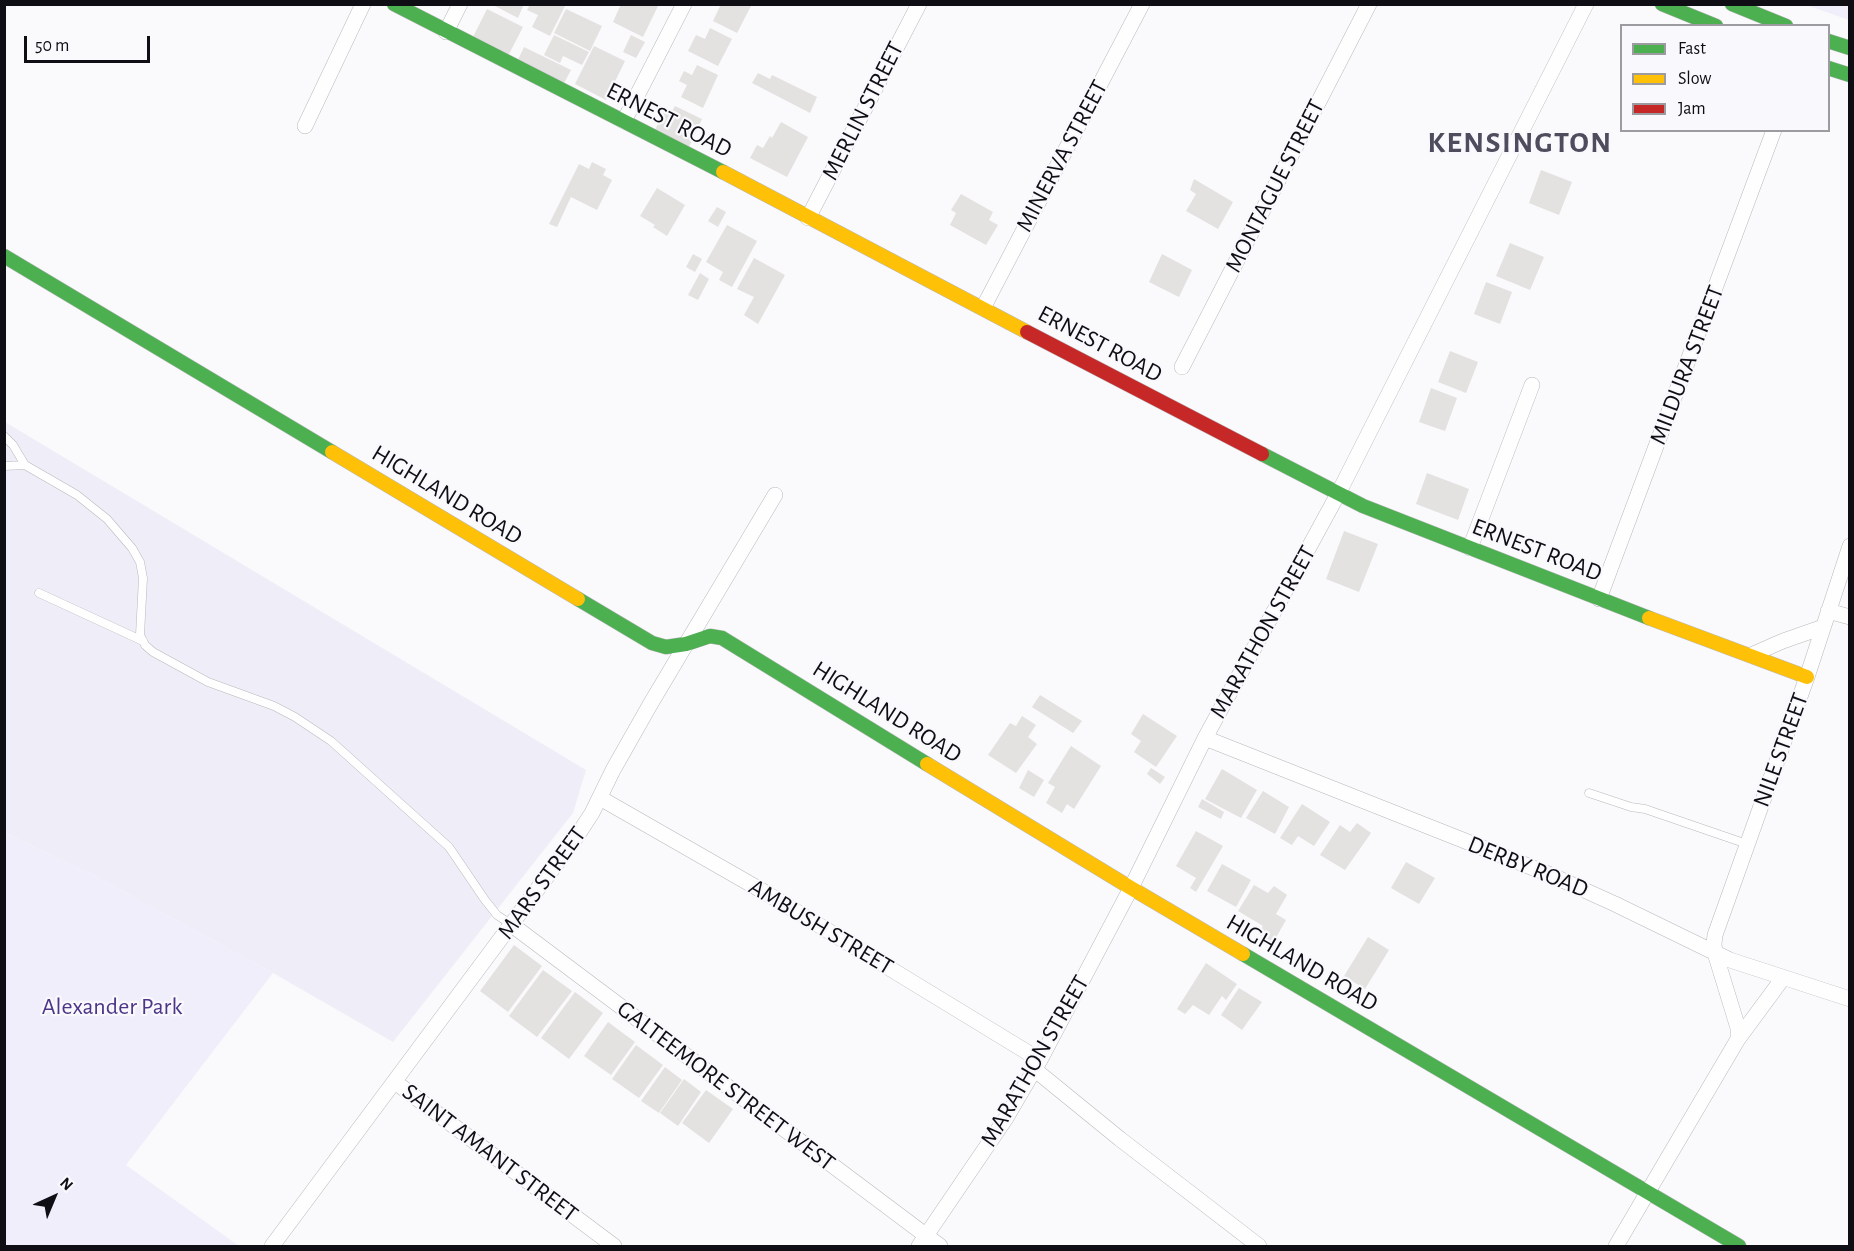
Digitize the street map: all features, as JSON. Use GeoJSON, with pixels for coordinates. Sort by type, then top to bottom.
{"type":"FeatureCollection","features":[{"type":"Feature","properties":{"kind":"street"},"geometry":{"type":"LineString","coordinates":[[305,126],[363,4]]}},
{"type":"Feature","properties":{"kind":"street","name":"ERNEST ROAD"},"geometry":{"type":"LineString","coordinates":[[394,4],[624,121],[1363,506],[1599,599],[1807,677]]}},
{"type":"Feature","properties":{"kind":"street"},"geometry":{"type":"LineString","coordinates":[[446,32],[460,4]]}},
{"type":"Feature","properties":{"kind":"street"},"geometry":{"type":"LineString","coordinates":[[624,121],[684,4]]}},
{"type":"Feature","properties":{"kind":"street","name":"MERLIN STREET"},"geometry":{"type":"LineString","coordinates":[[808,218],[919,4]]}},
{"type":"Feature","properties":{"kind":"street","name":"MINERVA STREET"},"geometry":{"type":"LineString","coordinates":[[982,308],[1142,4]]}},
{"type":"Feature","properties":{"kind":"street","name":"MONTAGUE STREET"},"geometry":{"type":"LineString","coordinates":[[1182,367],[1369,4]]}},
{"type":"Feature","properties":{"kind":"street","name":"MARATHON STREET"},"geometry":{"type":"LineString","coordinates":[[922,1241],[1005,1118],[1037,1064],[1131,888],[1205,738],[1338,494],[1586,4]]}},
{"type":"Feature","properties":{"kind":"street"},"geometry":{"type":"LineString","coordinates":[[1662,4],[1711,24]]}},
{"type":"Feature","properties":{"kind":"street"},"geometry":{"type":"LineString","coordinates":[[1732,4],[1781,24]]}},
{"type":"Feature","properties":{"kind":"street"},"geometry":{"type":"LineString","coordinates":[[1830,42],[1850,48]]}},
{"type":"Feature","properties":{"kind":"street"},"geometry":{"type":"LineString","coordinates":[[1830,69],[1850,75]]}},
{"type":"Feature","properties":{"kind":"street","name":"MILDURA STREET"},"geometry":{"type":"LineString","coordinates":[[1599,599],[1773,132]]}},
{"type":"Feature","properties":{"kind":"street","name":"HIGHLAND ROAD"},"geometry":{"type":"LineString","coordinates":[[4,256],[636,635],[660,646],[676,646],[710,636],[722,638],[1131,888],[1739,1246]]}},
{"type":"Feature","properties":{"kind":"street"},"geometry":{"type":"LineString","coordinates":[[1470,548],[1532,385]]}},
{"type":"Feature","properties":{"kind":"street","name":"MARS STREET"},"geometry":{"type":"LineString","coordinates":[[274,1246],[578,836],[627,745],[775,495]]}},
{"type":"Feature","properties":{"kind":"street","name":"NILE STREET"},"geometry":{"type":"LineString","coordinates":[[1716,953],[1715,935],[1807,677],[1850,546]]}},
{"type":"Feature","properties":{"kind":"street"},"geometry":{"type":"LineString","coordinates":[[1828,611],[1850,618]]}},
{"type":"Feature","properties":{"kind":"street"},"geometry":{"type":"LineString","coordinates":[[1751,655],[1823,627]]}},
{"type":"Feature","properties":{"kind":"street","name":"DERBY ROAD"},"geometry":{"type":"LineString","coordinates":[[1205,738],[1551,875],[1716,953],[1783,978],[1850,999]]}},
{"type":"Feature","properties":{"kind":"street","name":"AMBUSH STREET"},"geometry":{"type":"LineString","coordinates":[[600,798],[766,893],[1037,1064],[1120,1139],[1259,1246]]}},
{"type":"Feature","properties":{"kind":"street","name":"GALTEEMORE STREET WEST"},"geometry":{"type":"LineString","coordinates":[[512,925],[922,1241],[940,1246]]}},
{"type":"Feature","properties":{"kind":"street"},"geometry":{"type":"LineString","coordinates":[[1716,953],[1738,1028],[1738,1039]]}},
{"type":"Feature","properties":{"kind":"street"},"geometry":{"type":"LineString","coordinates":[[1616,1246],[1738,1039],[1783,978]]}},
{"type":"Feature","properties":{"kind":"street","name":"SAINT AMANT STREET"},"geometry":{"type":"LineString","coordinates":[[395,1082],[614,1246]]}},
{"type":"Feature","properties":{"kind":"lane"},"geometry":{"type":"LineString","coordinates":[[4,436],[13,445],[25,465],[77,495],[107,519],[132,548],[140,562],[143,578],[140,635],[143,642]]}},
{"type":"Feature","properties":{"kind":"lane"},"geometry":{"type":"LineString","coordinates":[[4,466],[25,465]]}},
{"type":"Feature","properties":{"kind":"lane"},"geometry":{"type":"LineString","coordinates":[[39,593],[143,642],[153,652],[208,682],[274,706],[314,728],[445,842],[497,915],[512,925]]}},
{"type":"Feature","properties":{"kind":"lane"},"geometry":{"type":"LineString","coordinates":[[1589,793],[1748,843]]}},
{"type":"Feature","properties":{"kind":"shaded area"},"geometry":{"type":"Polygon","coordinates":[[[5,422],[586,770],[573,813],[393,1042],[273,973],[95,876],[5,833],[5,422]]]}},
{"type":"Feature","properties":{"kind":"green space"},"geometry":{"type":"Polygon","coordinates":[[[1806,5],[1849,5],[1849,20],[1806,5]]]}},
{"type":"Feature","properties":{"kind":"green space","name":"Alexander Park"},"geometry":{"type":"Polygon","coordinates":[[[5,833],[95,876],[273,973],[126,1165],[239,1246],[5,1246],[5,833]]]}},
{"type":"Feature","properties":{"kind":"building"},"geometry":{"type":"Polygon","coordinates":[[[491,4],[524,4],[518,18],[491,4]]]}},
{"type":"Feature","properties":{"kind":"building"},"geometry":{"type":"Polygon","coordinates":[[[530,4],[566,4],[550,36],[532,27],[538,15],[527,10],[530,4]]]}},
{"type":"Feature","properties":{"kind":"building"},"geometry":{"type":"Polygon","coordinates":[[[621,4],[659,4],[643,37],[613,22],[621,4]]]}},
{"type":"Feature","properties":{"kind":"building"},"geometry":{"type":"Polygon","coordinates":[[[721,4],[751,6],[737,33],[713,21],[721,4]]]}},
{"type":"Feature","properties":{"kind":"building"},"geometry":{"type":"Polygon","coordinates":[[[487,9],[523,27],[508,56],[472,39],[487,9]]]}},
{"type":"Feature","properties":{"kind":"building"},"geometry":{"type":"Polygon","coordinates":[[[566,9],[602,26],[590,51],[554,33],[566,9]]]}},
{"type":"Feature","properties":{"kind":"building"},"geometry":{"type":"Polygon","coordinates":[[[710,28],[732,39],[718,66],[688,51],[696,35],[705,39],[710,28]]]}},
{"type":"Feature","properties":{"kind":"building"},"geometry":{"type":"Polygon","coordinates":[[[554,35],[589,52],[582,65],[563,56],[560,63],[544,55],[554,35]]]}},
{"type":"Feature","properties":{"kind":"building"},"geometry":{"type":"Polygon","coordinates":[[[631,35],[645,42],[636,58],[623,52],[631,35]]]}},
{"type":"Feature","properties":{"kind":"building"},"geometry":{"type":"Polygon","coordinates":[[[594,46],[625,61],[606,100],[575,84],[594,46]]]}},
{"type":"Feature","properties":{"kind":"building"},"geometry":{"type":"Polygon","coordinates":[[[524,47],[571,70],[562,87],[516,64],[524,47]]]}},
{"type":"Feature","properties":{"kind":"building"},"geometry":{"type":"Polygon","coordinates":[[[697,65],[718,75],[703,108],[681,97],[687,85],[679,81],[684,71],[692,75],[697,65]]]}},
{"type":"Feature","properties":{"kind":"building"},"geometry":{"type":"Polygon","coordinates":[[[758,73],[770,79],[772,75],[817,97],[810,113],[752,83],[758,73]]]}},
{"type":"Feature","properties":{"kind":"building"},"geometry":{"type":"Polygon","coordinates":[[[675,106],[702,119],[689,147],[655,130],[664,111],[670,114],[675,106]]]}},
{"type":"Feature","properties":{"kind":"building"},"geometry":{"type":"Polygon","coordinates":[[[781,122],[808,137],[787,177],[750,158],[757,145],[763,148],[770,136],[772,138],[781,122]]]}},
{"type":"Feature","properties":{"kind":"building"},"geometry":{"type":"Polygon","coordinates":[[[592,162],[606,169],[603,175],[612,180],[597,210],[571,197],[557,227],[549,224],[579,164],[589,169],[592,162]]]}},
{"type":"Feature","properties":{"kind":"building"},"geometry":{"type":"Polygon","coordinates":[[[1541,170],[1572,182],[1559,215],[1529,203],[1541,170]]]}},
{"type":"Feature","properties":{"kind":"building"},"geometry":{"type":"Polygon","coordinates":[[[1194,179],[1233,202],[1218,229],[1186,211],[1196,194],[1190,190],[1194,179]]]}},
{"type":"Feature","properties":{"kind":"building"},"geometry":{"type":"Polygon","coordinates":[[[657,188],[685,205],[667,236],[640,216],[657,188]]]}},
{"type":"Feature","properties":{"kind":"building"},"geometry":{"type":"Polygon","coordinates":[[[961,194],[993,212],[989,220],[998,225],[986,245],[950,225],[956,213],[951,210],[961,194]]]}},
{"type":"Feature","properties":{"kind":"building"},"geometry":{"type":"Polygon","coordinates":[[[717,207],[726,212],[718,227],[708,221],[717,207]]]}},
{"type":"Feature","properties":{"kind":"building"},"geometry":{"type":"Polygon","coordinates":[[[727,225],[757,241],[732,287],[719,280],[723,272],[706,262],[727,225]]]}},
{"type":"Feature","properties":{"kind":"building"},"geometry":{"type":"Polygon","coordinates":[[[1510,243],[1544,257],[1530,290],[1496,276],[1510,243]]]}},
{"type":"Feature","properties":{"kind":"building"},"geometry":{"type":"Polygon","coordinates":[[[693,254],[702,259],[695,272],[686,267],[693,254]]]}},
{"type":"Feature","properties":{"kind":"building"},"geometry":{"type":"Polygon","coordinates":[[[1162,254],[1192,270],[1179,297],[1149,282],[1162,254]]]}},
{"type":"Feature","properties":{"kind":"building"},"geometry":{"type":"Polygon","coordinates":[[[754,258],[785,275],[758,324],[744,315],[754,297],[737,289],[754,258]]]}},
{"type":"Feature","properties":{"kind":"building"},"geometry":{"type":"Polygon","coordinates":[[[700,273],[709,279],[698,300],[688,295],[700,273]]]}},
{"type":"Feature","properties":{"kind":"building"},"geometry":{"type":"Polygon","coordinates":[[[1486,282],[1512,292],[1500,324],[1474,314],[1486,282]]]}},
{"type":"Feature","properties":{"kind":"building"},"geometry":{"type":"Polygon","coordinates":[[[1450,351],[1478,362],[1466,393],[1438,382],[1450,351]]]}},
{"type":"Feature","properties":{"kind":"building"},"geometry":{"type":"Polygon","coordinates":[[[1431,388],[1457,398],[1445,431],[1419,422],[1431,388]]]}},
{"type":"Feature","properties":{"kind":"building"},"geometry":{"type":"Polygon","coordinates":[[[1427,473],[1469,489],[1458,520],[1416,504],[1427,473]]]}},
{"type":"Feature","properties":{"kind":"building"},"geometry":{"type":"Polygon","coordinates":[[[1344,531],[1378,544],[1359,592],[1326,579],[1344,531]]]}},
{"type":"Feature","properties":{"kind":"building"},"geometry":{"type":"Polygon","coordinates":[[[1040,695],[1082,721],[1073,733],[1032,707],[1040,695]]]}},
{"type":"Feature","properties":{"kind":"building"},"geometry":{"type":"Polygon","coordinates":[[[1143,714],[1177,736],[1156,767],[1134,752],[1141,741],[1131,734],[1143,714]]]}},
{"type":"Feature","properties":{"kind":"building"},"geometry":{"type":"Polygon","coordinates":[[[1022,716],[1036,725],[1028,737],[1037,744],[1016,773],[988,755],[1010,723],[1016,726],[1022,716]]]}},
{"type":"Feature","properties":{"kind":"building"},"geometry":{"type":"Polygon","coordinates":[[[1071,746],[1101,766],[1074,809],[1067,804],[1062,813],[1046,803],[1055,787],[1048,783],[1071,746]]]}},
{"type":"Feature","properties":{"kind":"building"},"geometry":{"type":"Polygon","coordinates":[[[1151,768],[1165,777],[1160,784],[1147,774],[1151,768]]]}},
{"type":"Feature","properties":{"kind":"building"},"geometry":{"type":"Polygon","coordinates":[[[1222,769],[1257,790],[1241,818],[1205,799],[1222,769]]]}},
{"type":"Feature","properties":{"kind":"building"},"geometry":{"type":"Polygon","coordinates":[[[1028,770],[1044,780],[1034,797],[1019,788],[1028,770]]]}},
{"type":"Feature","properties":{"kind":"building"},"geometry":{"type":"Polygon","coordinates":[[[1263,791],[1289,807],[1275,834],[1246,818],[1263,791]]]}},
{"type":"Feature","properties":{"kind":"building"},"geometry":{"type":"Polygon","coordinates":[[[1202,799],[1224,812],[1221,819],[1198,807],[1202,799]]]}},
{"type":"Feature","properties":{"kind":"building"},"geometry":{"type":"Polygon","coordinates":[[[1302,804],[1330,822],[1314,846],[1298,836],[1292,845],[1280,838],[1302,804]]]}},
{"type":"Feature","properties":{"kind":"building"},"geometry":{"type":"Polygon","coordinates":[[[1357,823],[1371,833],[1345,870],[1320,855],[1340,825],[1350,832],[1357,823]]]}},
{"type":"Feature","properties":{"kind":"building"},"geometry":{"type":"Polygon","coordinates":[[[1196,831],[1223,846],[1196,892],[1190,888],[1196,878],[1176,866],[1196,831]]]}},
{"type":"Feature","properties":{"kind":"building"},"geometry":{"type":"Polygon","coordinates":[[[1406,862],[1435,878],[1419,904],[1391,888],[1406,862]]]}},
{"type":"Feature","properties":{"kind":"building"},"geometry":{"type":"Polygon","coordinates":[[[1222,864],[1251,880],[1236,907],[1207,891],[1222,864]]]}},
{"type":"Feature","properties":{"kind":"building"},"geometry":{"type":"Polygon","coordinates":[[[1254,885],[1268,893],[1274,886],[1287,895],[1276,914],[1286,920],[1273,943],[1258,934],[1263,926],[1238,911],[1254,885]]]}},
{"type":"Feature","properties":{"kind":"building"},"geometry":{"type":"Polygon","coordinates":[[[1368,937],[1389,950],[1365,989],[1344,976],[1368,937]]]}},
{"type":"Feature","properties":{"kind":"building"},"geometry":{"type":"Polygon","coordinates":[[[514,945],[542,966],[508,1012],[480,991],[514,945]]]}},
{"type":"Feature","properties":{"kind":"building"},"geometry":{"type":"Polygon","coordinates":[[[1206,963],[1237,984],[1226,1000],[1222,996],[1209,1015],[1193,1005],[1185,1014],[1177,1009],[1206,963]]]}},
{"type":"Feature","properties":{"kind":"building"},"geometry":{"type":"Polygon","coordinates":[[[543,970],[572,991],[537,1037],[509,1016],[543,970]]]}},
{"type":"Feature","properties":{"kind":"building"},"geometry":{"type":"Polygon","coordinates":[[[1239,988],[1262,1002],[1242,1030],[1221,1015],[1239,988]]]}},
{"type":"Feature","properties":{"kind":"building"},"geometry":{"type":"Polygon","coordinates":[[[575,992],[603,1013],[569,1059],[541,1038],[575,992]]]}},
{"type":"Feature","properties":{"kind":"building"},"geometry":{"type":"Polygon","coordinates":[[[608,1022],[635,1042],[611,1075],[584,1056],[608,1022]]]}},
{"type":"Feature","properties":{"kind":"building"},"geometry":{"type":"Polygon","coordinates":[[[636,1045],[663,1065],[639,1098],[612,1079],[636,1045]]]}},
{"type":"Feature","properties":{"kind":"building"},"geometry":{"type":"Polygon","coordinates":[[[665,1067],[682,1080],[659,1113],[641,1101],[665,1067]]]}},
{"type":"Feature","properties":{"kind":"building"},"geometry":{"type":"Polygon","coordinates":[[[684,1079],[701,1092],[678,1126],[660,1113],[684,1079]]]}},
{"type":"Feature","properties":{"kind":"building"},"geometry":{"type":"Polygon","coordinates":[[[706,1090],[733,1109],[709,1143],[682,1123],[706,1090]]]}},
{"type":"Feature","properties":{"kind":"traffic: fast"},"geometry":{"type":"LineString","coordinates":[[394,4],[723,172]]}},
{"type":"Feature","properties":{"kind":"traffic: fast"},"geometry":{"type":"LineString","coordinates":[[1662,4],[1711,24]]}},
{"type":"Feature","properties":{"kind":"traffic: fast"},"geometry":{"type":"LineString","coordinates":[[1732,4],[1781,24]]}},
{"type":"Feature","properties":{"kind":"traffic: fast"},"geometry":{"type":"LineString","coordinates":[[1830,42],[1850,48]]}},
{"type":"Feature","properties":{"kind":"traffic: fast"},"geometry":{"type":"LineString","coordinates":[[1830,69],[1850,75]]}},
{"type":"Feature","properties":{"kind":"traffic: fast"},"geometry":{"type":"LineString","coordinates":[[4,256],[332,452]]}},
{"type":"Feature","properties":{"kind":"traffic: fast"},"geometry":{"type":"LineString","coordinates":[[1262,454],[1363,506],[1649,618]]}},
{"type":"Feature","properties":{"kind":"traffic: fast"},"geometry":{"type":"LineString","coordinates":[[578,599],[652,643],[666,647],[686,644],[710,636],[722,638],[927,764]]}},
{"type":"Feature","properties":{"kind":"traffic: fast"},"geometry":{"type":"LineString","coordinates":[[1243,954],[1739,1246]]}},
{"type":"Feature","properties":{"kind":"traffic: slow"},"geometry":{"type":"LineString","coordinates":[[723,172],[1027,332]]}},
{"type":"Feature","properties":{"kind":"traffic: slow"},"geometry":{"type":"LineString","coordinates":[[332,452],[578,599]]}},
{"type":"Feature","properties":{"kind":"traffic: slow"},"geometry":{"type":"LineString","coordinates":[[1649,618],[1807,677]]}},
{"type":"Feature","properties":{"kind":"traffic: slow"},"geometry":{"type":"LineString","coordinates":[[927,764],[1243,954]]}},
{"type":"Feature","properties":{"kind":"traffic: jam"},"geometry":{"type":"LineString","coordinates":[[1027,332],[1262,454]]}},
{"type":"Feature","properties":{"kind":"district","name":"KENSINGTON"},"geometry":{"type":"Point","coordinates":[1520,143]}}]}
